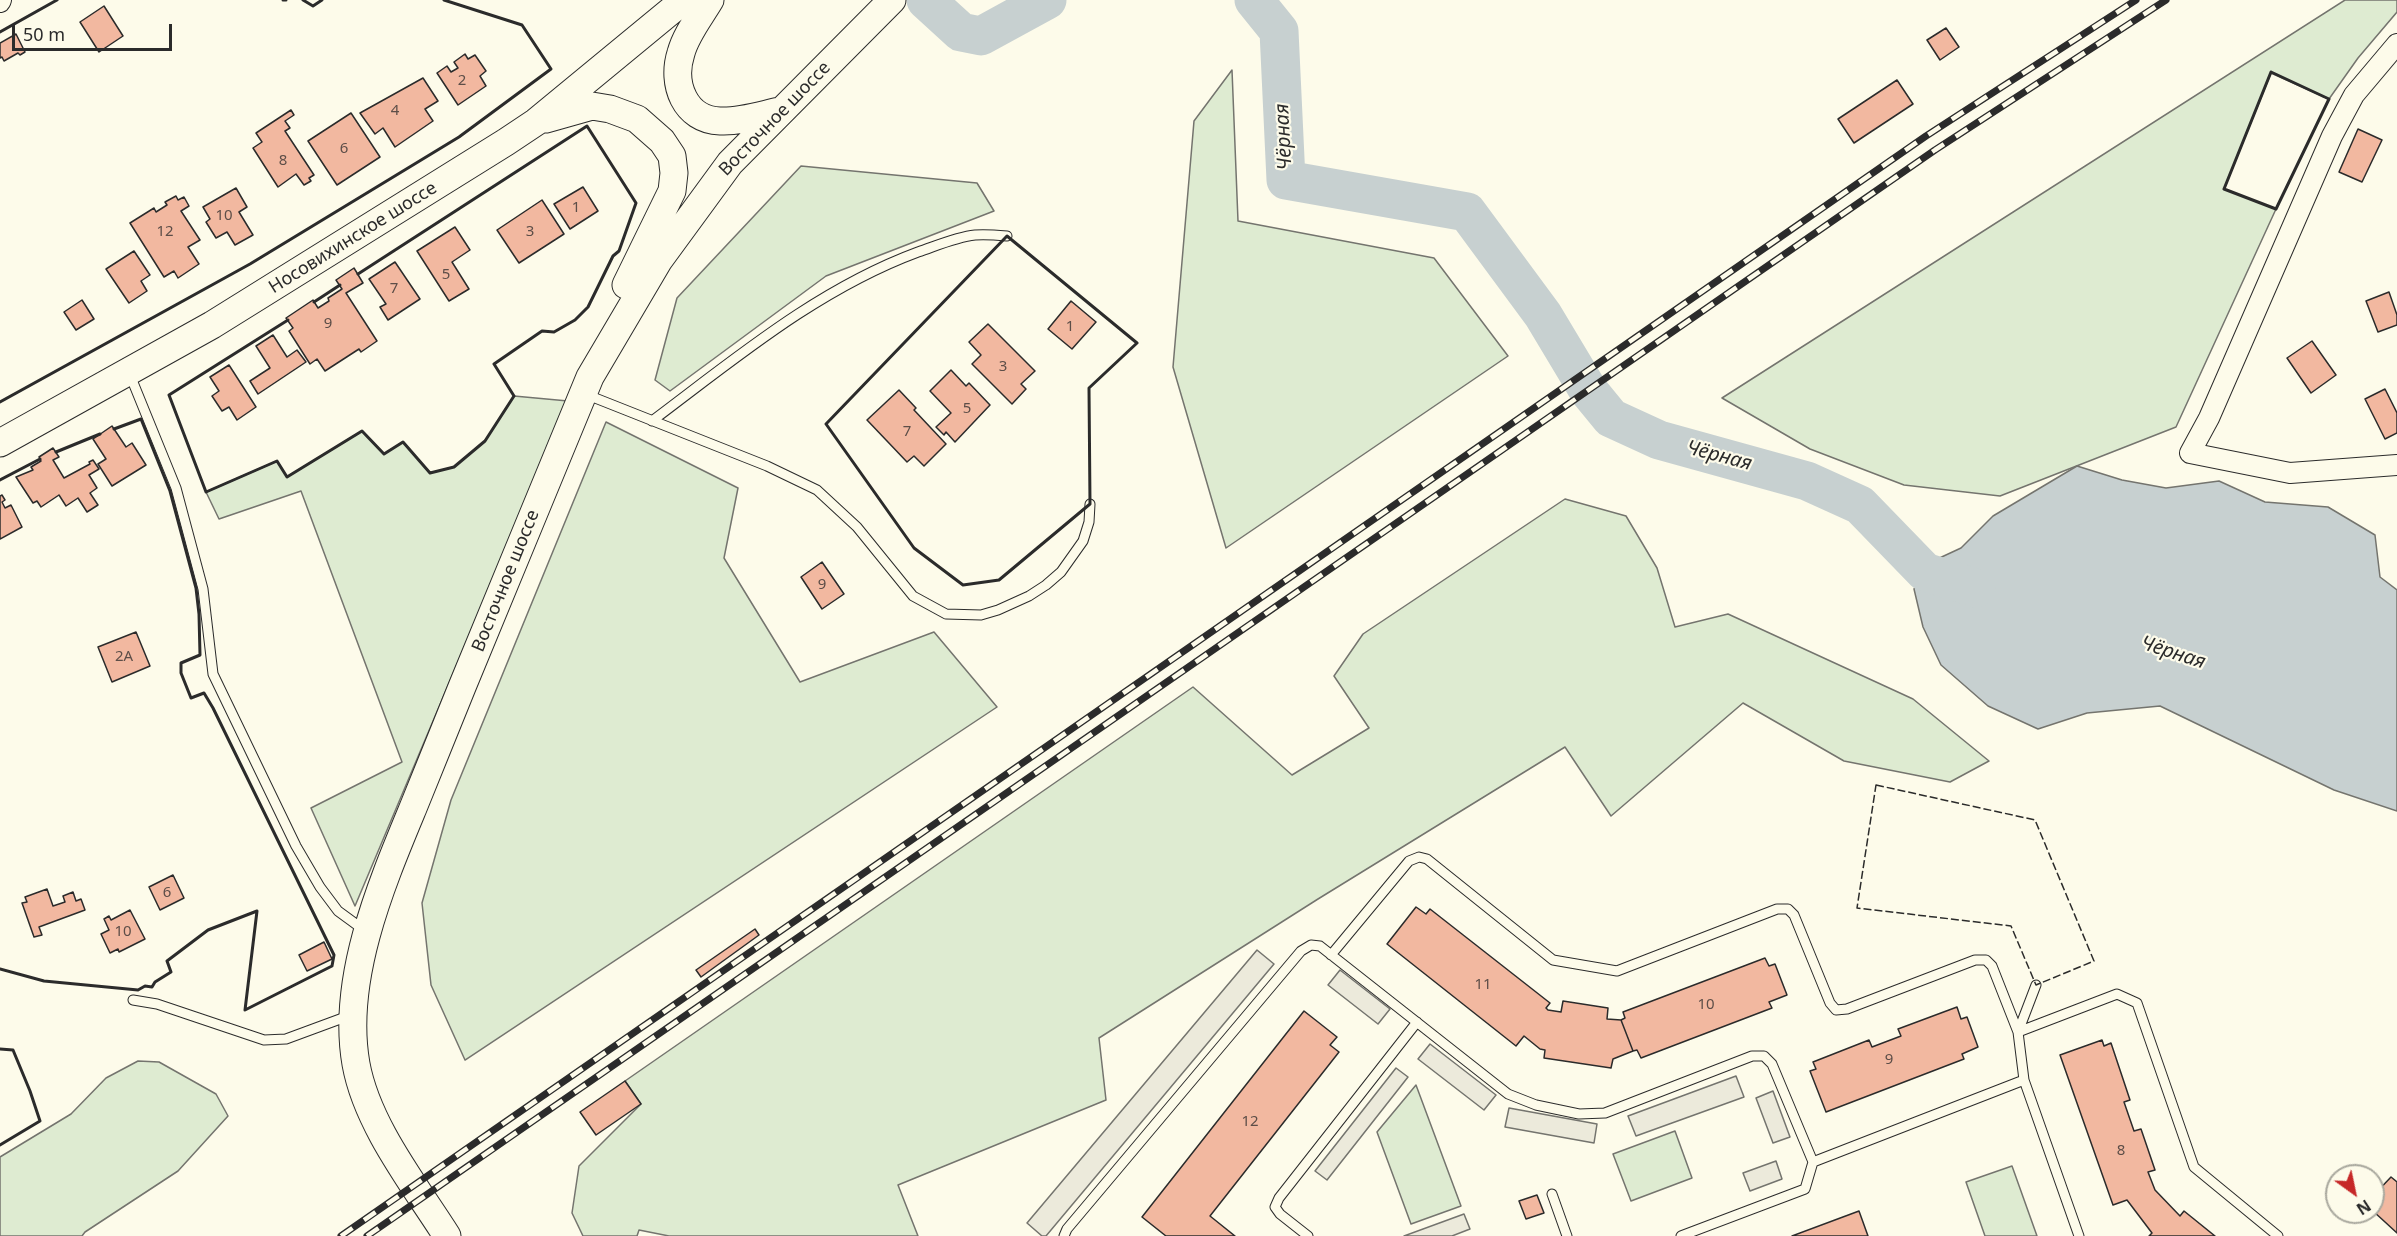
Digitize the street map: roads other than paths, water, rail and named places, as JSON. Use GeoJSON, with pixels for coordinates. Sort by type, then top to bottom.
{"type":"FeatureCollection","features":[{"type":"Feature","properties":{"kind":"main road","name":"Носовихинское шоссе"},"geometry":{"type":"LineString","coordinates":[[0,443],[129,372],[287,280],[536,122],[684,0]]}},
{"type":"Feature","properties":{"kind":"main road"},"geometry":{"type":"LineString","coordinates":[[710,0],[681,53],[678,79],[680,93],[687,106],[697,115],[721,121],[780,111]]}},
{"type":"Feature","properties":{"kind":"main road","name":"Восточное шоссе"},"geometry":{"type":"LineString","coordinates":[[447,1236],[392,1150],[361,1087],[353,1041],[353,1015],[357,980],[381,885],[601,354],[681,228],[730,163],[886,6]]}},
{"type":"Feature","properties":{"kind":"main road"},"geometry":{"type":"LineString","coordinates":[[536,122],[592,106],[610,108],[637,119],[662,141],[672,156],[674,173],[672,191],[610,319],[601,354]]}},
{"type":"Feature","properties":{"kind":"street"},"geometry":{"type":"LineString","coordinates":[[2397,44],[2354,95],[2332,136],[2210,418],[2190,453],[2290,473],[2397,465]]}},
{"type":"Feature","properties":{"kind":"lane"},"geometry":{"type":"LineString","coordinates":[[652,421],[768,333],[814,303],[859,278],[939,244],[975,235],[1007,236]]}},
{"type":"Feature","properties":{"kind":"lane"},"geometry":{"type":"LineString","coordinates":[[129,372],[176,488],[203,589],[213,674],[296,846],[320,887],[338,911],[353,924],[369,933]]}},
{"type":"Feature","properties":{"kind":"lane"},"geometry":{"type":"LineString","coordinates":[[583,393],[767,466],[817,490],[857,527],[913,596],[946,614],[981,615],[1029,596],[1046,585],[1061,572],[1083,541],[1089,522],[1090,504]]}},
{"type":"Feature","properties":{"kind":"lane"},"geometry":{"type":"LineString","coordinates":[[1330,955],[1409,861],[1419,857],[1427,860],[1553,960],[1617,971],[1778,909],[1788,909],[1794,915],[1830,1003],[1836,1010],[1847,1010],[1975,960],[1986,960],[1992,966],[2018,1032],[2024,1080],[2079,1236]]}},
{"type":"Feature","properties":{"kind":"lane"},"geometry":{"type":"LineString","coordinates":[[1064,1236],[1074,1220],[1301,951],[1311,945],[1320,946],[1508,1094],[1536,1106],[1579,1114],[1605,1113],[1752,1056],[1764,1056],[1772,1064],[1813,1162],[1805,1189],[1680,1236]]}},
{"type":"Feature","properties":{"kind":"lane"},"geometry":{"type":"LineString","coordinates":[[2018,1032],[2036,985]]}},
{"type":"Feature","properties":{"kind":"lane"},"geometry":{"type":"LineString","coordinates":[[2018,1032],[2117,994],[2137,1004],[2194,1167],[2278,1236]]}},
{"type":"Feature","properties":{"kind":"lane"},"geometry":{"type":"LineString","coordinates":[[133,1000],[157,1005],[264,1040],[286,1039],[353,1015]]}},
{"type":"Feature","properties":{"kind":"lane"},"geometry":{"type":"LineString","coordinates":[[1308,1236],[1280,1214],[1275,1207],[1279,1198],[1417,1023]]}},
{"type":"Feature","properties":{"kind":"lane"},"geometry":{"type":"LineString","coordinates":[[1813,1162],[2024,1080]]}},
{"type":"Feature","properties":{"kind":"lane"},"geometry":{"type":"LineString","coordinates":[[1552,1194],[1568,1236]]}},
{"type":"Feature","properties":{"kind":"water"},"geometry":{"type":"Polygon","coordinates":[[[2077,466],[2122,480],[2166,488],[2219,481],[2265,502],[2328,507],[2375,535],[2380,577],[2397,590],[2397,811],[2334,790],[2160,706],[2087,713],[2038,729],[1988,706],[1941,665],[1923,627],[1914,589],[1933,561],[1961,548],[1993,516],[2077,466]]]}},
{"type":"Feature","properties":{"kind":"waterway","name":"Чёрная"},"geometry":{"type":"LineString","coordinates":[[926,0],[961,32],[981,36],[1047,0]]}},
{"type":"Feature","properties":{"kind":"waterway","name":"Чёрная"},"geometry":{"type":"LineString","coordinates":[[1254,0],[1279,31],[1286,180],[1467,212],[1543,315],[1588,390],[1611,418],[1659,440],[1807,481],[1860,505],[1925,572],[1976,588]]}},
{"type":"Feature","properties":{"kind":"railway"},"geometry":{"type":"LineString","coordinates":[[341,1236],[1926,136],[2136,0]]}},
{"type":"Feature","properties":{"kind":"railway"},"geometry":{"type":"LineString","coordinates":[[367,1236],[1935,150],[2166,0]]}}]}
